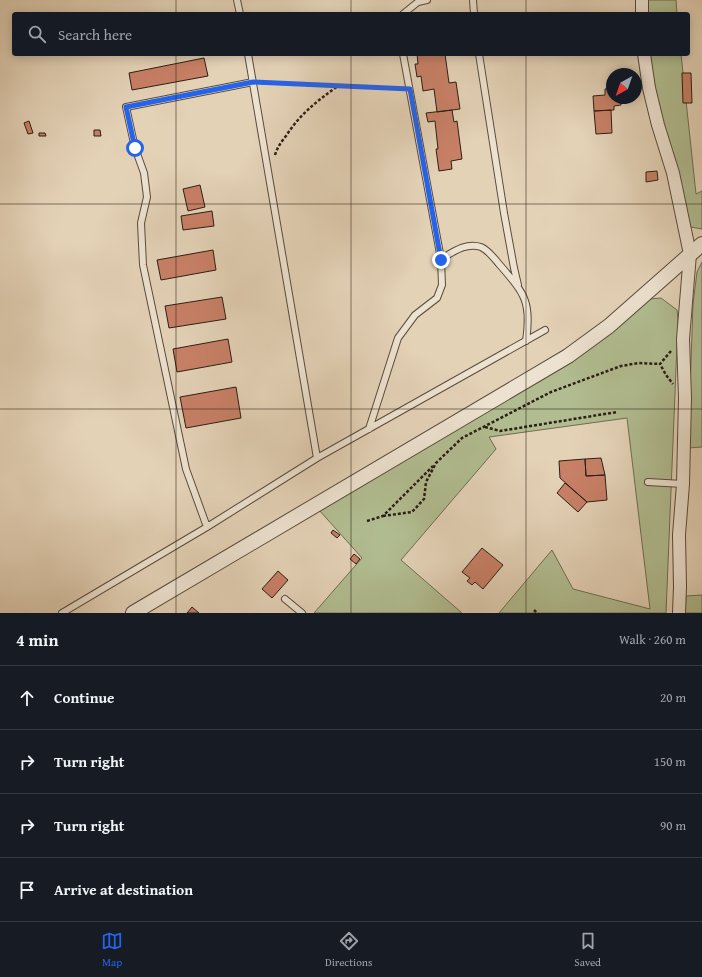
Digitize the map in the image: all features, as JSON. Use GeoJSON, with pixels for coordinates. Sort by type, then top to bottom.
{"type":"FeatureCollection","features":[{"type":"Feature","properties":{"kind":"street"},"geometry":{"type":"LineString","coordinates":[[642,0],[642,12]]}},
{"type":"Feature","properties":{"kind":"street"},"geometry":{"type":"LineString","coordinates":[[644,56],[649,88],[658,125],[673,173],[690,254],[683,339],[685,398],[683,484],[679,535],[679,613]]}},
{"type":"Feature","properties":{"kind":"street"},"geometry":{"type":"LineString","coordinates":[[133,613],[568,356],[609,326],[702,244]]}},
{"type":"Feature","properties":{"kind":"lane"},"geometry":{"type":"LineString","coordinates":[[237,0],[240,12]]}},
{"type":"Feature","properties":{"kind":"lane"},"geometry":{"type":"LineString","coordinates":[[406,12],[418,2],[427,0]]}},
{"type":"Feature","properties":{"kind":"lane"},"geometry":{"type":"LineString","coordinates":[[473,0],[474,12]]}},
{"type":"Feature","properties":{"kind":"lane"},"geometry":{"type":"LineString","coordinates":[[248,56],[316,458]]}},
{"type":"Feature","properties":{"kind":"lane"},"geometry":{"type":"LineString","coordinates":[[368,429],[398,338],[415,316],[437,298],[442,285],[441,260],[403,56]]}},
{"type":"Feature","properties":{"kind":"lane"},"geometry":{"type":"LineString","coordinates":[[479,56],[505,220],[519,288]]}},
{"type":"Feature","properties":{"kind":"lane"},"geometry":{"type":"LineString","coordinates":[[207,527],[186,469],[143,265],[141,223],[146,197],[144,173],[135,148],[126,107],[253,82]]}},
{"type":"Feature","properties":{"kind":"lane"},"geometry":{"type":"LineString","coordinates":[[441,260],[460,248],[468,246],[482,247],[488,252],[523,294],[528,316],[526,341]]}},
{"type":"Feature","properties":{"kind":"lane"},"geometry":{"type":"LineString","coordinates":[[62,613],[207,527],[316,458],[545,330]]}},
{"type":"Feature","properties":{"kind":"lane"},"geometry":{"type":"LineString","coordinates":[[648,482],[683,484]]}},
{"type":"Feature","properties":{"kind":"lane"},"geometry":{"type":"LineString","coordinates":[[285,599],[302,613]]}},
{"type":"Feature","properties":{"kind":"path"},"geometry":{"type":"LineString","coordinates":[[253,82],[410,89]]}},
{"type":"Feature","properties":{"kind":"path"},"geometry":{"type":"LineString","coordinates":[[275,156],[277,149],[292,126],[309,107],[338,86]]}},
{"type":"Feature","properties":{"kind":"path"},"geometry":{"type":"LineString","coordinates":[[383,516],[462,438],[551,392],[621,366],[639,363],[660,364]]}},
{"type":"Feature","properties":{"kind":"path"},"geometry":{"type":"LineString","coordinates":[[485,427],[500,431],[617,412]]}},
{"type":"Feature","properties":{"kind":"path"},"geometry":{"type":"LineString","coordinates":[[367,521],[383,516],[412,512],[424,499],[426,482],[436,463]]}},
{"type":"Feature","properties":{"kind":"path"},"geometry":{"type":"LineString","coordinates":[[534,610],[537,613]]}},
{"type":"Feature","properties":{"kind":"green space"},"geometry":{"type":"Polygon","coordinates":[[[642,0],[676,0],[677,12],[643,12],[642,0]]]}},
{"type":"Feature","properties":{"kind":"green space"},"geometry":{"type":"Polygon","coordinates":[[[644,56],[681,56],[696,194],[702,191],[702,229],[691,227],[685,221],[644,56]]]}},
{"type":"Feature","properties":{"kind":"green space"},"geometry":{"type":"Polygon","coordinates":[[[702,262],[702,447],[688,448],[693,304],[697,272],[702,262]]]}},
{"type":"Feature","properties":{"kind":"green space"},"geometry":{"type":"Polygon","coordinates":[[[661,298],[677,310],[678,320],[666,613],[499,613],[552,550],[573,589],[650,609],[627,418],[489,437],[496,449],[401,560],[462,613],[314,613],[362,558],[319,510],[649,299],[661,298]]]}},
{"type":"Feature","properties":{"kind":"green space"},"geometry":{"type":"Polygon","coordinates":[[[702,595],[702,613],[685,613],[686,596],[702,595]]]}},
{"type":"Feature","properties":{"kind":"building"},"geometry":{"type":"Polygon","coordinates":[[[417,56],[445,56],[449,83],[456,82],[460,109],[437,112],[434,89],[423,91],[421,76],[417,77],[415,64],[418,64],[417,56]]]}},
{"type":"Feature","properties":{"kind":"building"},"geometry":{"type":"Polygon","coordinates":[[[204,58],[208,76],[132,90],[129,73],[204,58]]]}},
{"type":"Feature","properties":{"kind":"building"},"geometry":{"type":"Polygon","coordinates":[[[682,73],[691,73],[692,103],[683,103],[682,73]]]}},
{"type":"Feature","properties":{"kind":"building"},"geometry":{"type":"Polygon","coordinates":[[[605,89],[606,104],[621,105],[614,106],[614,110],[594,111],[593,96],[605,95],[605,89]]]}},
{"type":"Feature","properties":{"kind":"building"},"geometry":{"type":"Polygon","coordinates":[[[452,110],[454,122],[457,121],[462,159],[451,161],[452,169],[439,171],[436,149],[438,149],[435,121],[428,122],[426,113],[452,110]]]}},
{"type":"Feature","properties":{"kind":"building"},"geometry":{"type":"Polygon","coordinates":[[[611,110],[612,133],[596,134],[594,111],[611,110]]]}},
{"type":"Feature","properties":{"kind":"building"},"geometry":{"type":"Polygon","coordinates":[[[29,121],[33,133],[28,134],[24,123],[29,121]]]}},
{"type":"Feature","properties":{"kind":"building"},"geometry":{"type":"Polygon","coordinates":[[[94,130],[100,130],[101,136],[94,136],[94,130]]]}},
{"type":"Feature","properties":{"kind":"building"},"geometry":{"type":"Polygon","coordinates":[[[39,133],[45,133],[46,136],[39,136],[39,133]]]}},
{"type":"Feature","properties":{"kind":"building"},"geometry":{"type":"Polygon","coordinates":[[[657,171],[658,180],[646,182],[646,172],[657,171]]]}},
{"type":"Feature","properties":{"kind":"building"},"geometry":{"type":"Polygon","coordinates":[[[200,185],[205,207],[188,211],[183,189],[200,185]]]}},
{"type":"Feature","properties":{"kind":"building"},"geometry":{"type":"Polygon","coordinates":[[[212,211],[214,226],[183,230],[181,216],[212,211]]]}},
{"type":"Feature","properties":{"kind":"building"},"geometry":{"type":"Polygon","coordinates":[[[213,250],[216,270],[161,280],[157,260],[213,250]]]}},
{"type":"Feature","properties":{"kind":"building"},"geometry":{"type":"Polygon","coordinates":[[[222,297],[226,319],[169,328],[165,306],[222,297]]]}},
{"type":"Feature","properties":{"kind":"building"},"geometry":{"type":"Polygon","coordinates":[[[228,339],[232,362],[177,372],[173,349],[228,339]]]}},
{"type":"Feature","properties":{"kind":"building"},"geometry":{"type":"Polygon","coordinates":[[[236,387],[241,418],[186,428],[180,397],[236,387]]]}},
{"type":"Feature","properties":{"kind":"building"},"geometry":{"type":"Polygon","coordinates":[[[601,458],[605,475],[586,476],[585,459],[601,458]]]}},
{"type":"Feature","properties":{"kind":"building"},"geometry":{"type":"Polygon","coordinates":[[[585,459],[586,476],[605,475],[607,500],[587,502],[560,478],[559,461],[585,459]]]}},
{"type":"Feature","properties":{"kind":"building"},"geometry":{"type":"Polygon","coordinates":[[[565,483],[587,502],[578,512],[557,493],[565,483]]]}},
{"type":"Feature","properties":{"kind":"building"},"geometry":{"type":"Polygon","coordinates":[[[333,530],[340,535],[337,538],[331,533],[333,530]]]}},
{"type":"Feature","properties":{"kind":"building"},"geometry":{"type":"Polygon","coordinates":[[[482,548],[503,565],[483,589],[475,582],[472,585],[467,581],[470,578],[462,572],[482,548]]]}},
{"type":"Feature","properties":{"kind":"building"},"geometry":{"type":"Polygon","coordinates":[[[354,554],[360,559],[356,564],[350,559],[354,554]]]}},
{"type":"Feature","properties":{"kind":"building"},"geometry":{"type":"Polygon","coordinates":[[[278,571],[288,580],[272,598],[262,589],[278,571]]]}},
{"type":"Feature","properties":{"kind":"building"},"geometry":{"type":"Polygon","coordinates":[[[192,607],[199,613],[187,613],[192,607]]]}},
{"type":"Feature","properties":{"kind":"route"},"geometry":{"type":"LineString","coordinates":[[135,148],[126,107],[253,82],[410,89],[441,260]]}}]}
